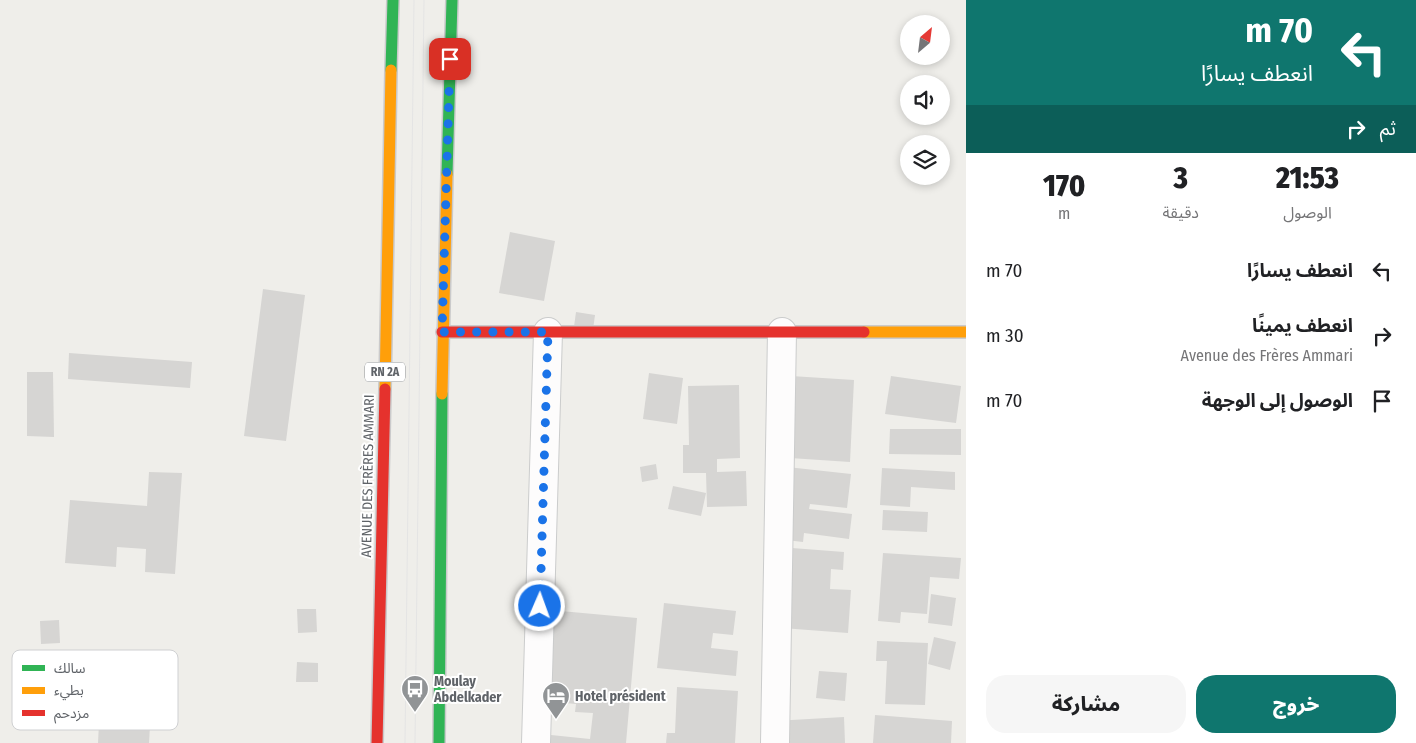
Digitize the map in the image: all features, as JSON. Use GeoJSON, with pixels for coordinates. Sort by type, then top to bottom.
{"type":"FeatureCollection","features":[{"type":"Feature","properties":{"kind":"main road","name":"AVENUE DES FRÈRES AMMARI"},"geometry":{"type":"LineString","coordinates":[[377,743],[393,0]]}},
{"type":"Feature","properties":{"kind":"main road"},"geometry":{"type":"LineString","coordinates":[[439,743],[442,332],[452,0]]}},
{"type":"Feature","properties":{"kind":"main road"},"geometry":{"type":"LineString","coordinates":[[442,332],[966,332]]}},
{"type":"Feature","properties":{"kind":"street"},"geometry":{"type":"LineString","coordinates":[[536,743],[548,332]]}},
{"type":"Feature","properties":{"kind":"street"},"geometry":{"type":"LineString","coordinates":[[776,743],[782,332]]}},
{"type":"Feature","properties":{"kind":"building"},"geometry":{"type":"Polygon","coordinates":[[[510,232],[555,241],[544,301],[499,293],[510,232]]]}},
{"type":"Feature","properties":{"kind":"building"},"geometry":{"type":"Polygon","coordinates":[[[263,289],[305,295],[286,441],[244,436],[263,289]]]}},
{"type":"Feature","properties":{"kind":"building"},"geometry":{"type":"Polygon","coordinates":[[[576,312],[595,315],[592,337],[573,334],[576,312]]]}},
{"type":"Feature","properties":{"kind":"building"},"geometry":{"type":"Polygon","coordinates":[[[69,353],[192,362],[190,388],[68,379],[69,353]]]}},
{"type":"Feature","properties":{"kind":"building"},"geometry":{"type":"Polygon","coordinates":[[[27,372],[53,372],[54,437],[27,436],[27,372]]]}},
{"type":"Feature","properties":{"kind":"building"},"geometry":{"type":"Polygon","coordinates":[[[649,373],[683,378],[677,424],[643,419],[649,373]]]}},
{"type":"Feature","properties":{"kind":"building"},"geometry":{"type":"Polygon","coordinates":[[[791,376],[854,380],[850,462],[775,457],[791,376]]]}},
{"type":"Feature","properties":{"kind":"building"},"geometry":{"type":"Polygon","coordinates":[[[891,376],[961,386],[956,423],[885,414],[891,376]]]}},
{"type":"Feature","properties":{"kind":"building"},"geometry":{"type":"Polygon","coordinates":[[[739,385],[740,458],[717,459],[717,472],[746,471],[747,506],[707,507],[706,473],[683,473],[683,445],[689,445],[688,386],[739,385]]]}},
{"type":"Feature","properties":{"kind":"building"},"geometry":{"type":"Polygon","coordinates":[[[890,429],[961,429],[961,455],[889,454],[890,429]]]}},
{"type":"Feature","properties":{"kind":"building"},"geometry":{"type":"Polygon","coordinates":[[[656,464],[658,479],[642,482],[640,467],[656,464]]]}},
{"type":"Feature","properties":{"kind":"building"},"geometry":{"type":"Polygon","coordinates":[[[778,466],[851,474],[847,508],[810,504],[809,509],[852,514],[849,539],[804,533],[803,542],[777,539],[778,466]]]}},
{"type":"Feature","properties":{"kind":"building"},"geometry":{"type":"Polygon","coordinates":[[[882,468],[955,472],[955,490],[911,487],[910,507],[880,505],[882,468]]]}},
{"type":"Feature","properties":{"kind":"building"},"geometry":{"type":"Polygon","coordinates":[[[149,472],[182,473],[175,574],[145,572],[146,549],[117,547],[116,567],[65,563],[70,500],[147,506],[149,472]]]}},
{"type":"Feature","properties":{"kind":"building"},"geometry":{"type":"Polygon","coordinates":[[[673,486],[706,493],[701,516],[668,509],[673,486]]]}},
{"type":"Feature","properties":{"kind":"building"},"geometry":{"type":"Polygon","coordinates":[[[883,510],[928,512],[927,532],[882,530],[883,510]]]}},
{"type":"Feature","properties":{"kind":"building"},"geometry":{"type":"Polygon","coordinates":[[[779,547],[844,552],[843,570],[831,569],[830,589],[851,590],[848,633],[782,628],[779,547]]]}},
{"type":"Feature","properties":{"kind":"building"},"geometry":{"type":"Polygon","coordinates":[[[883,553],[961,558],[959,579],[930,577],[927,614],[901,612],[900,623],[878,621],[883,553]]]}},
{"type":"Feature","properties":{"kind":"building"},"geometry":{"type":"Polygon","coordinates":[[[931,594],[956,598],[952,626],[928,623],[931,594]]]}},
{"type":"Feature","properties":{"kind":"building"},"geometry":{"type":"Polygon","coordinates":[[[664,603],[736,611],[733,635],[713,633],[711,648],[738,651],[736,676],[657,668],[664,603]]]}},
{"type":"Feature","properties":{"kind":"building"},"geometry":{"type":"Polygon","coordinates":[[[297,609],[316,609],[317,632],[298,633],[297,609]]]}},
{"type":"Feature","properties":{"kind":"building"},"geometry":{"type":"Polygon","coordinates":[[[550,610],[637,618],[626,743],[550,743],[551,735],[590,739],[593,713],[575,712],[576,704],[543,701],[550,610]]]}},
{"type":"Feature","properties":{"kind":"building"},"geometry":{"type":"Polygon","coordinates":[[[59,620],[60,643],[41,644],[40,621],[59,620]]]}},
{"type":"Feature","properties":{"kind":"building"},"geometry":{"type":"Polygon","coordinates":[[[934,637],[956,642],[950,670],[928,664],[934,637]]]}},
{"type":"Feature","properties":{"kind":"building"},"geometry":{"type":"Polygon","coordinates":[[[877,641],[928,643],[925,705],[885,704],[887,661],[876,661],[877,641]]]}},
{"type":"Feature","properties":{"kind":"building"},"geometry":{"type":"Polygon","coordinates":[[[297,662],[318,663],[318,682],[296,682],[297,662]]]}},
{"type":"Feature","properties":{"kind":"building"},"geometry":{"type":"Polygon","coordinates":[[[819,671],[847,673],[845,701],[816,698],[819,671]]]}},
{"type":"Feature","properties":{"kind":"building"},"geometry":{"type":"Polygon","coordinates":[[[677,687],[738,691],[735,743],[666,743],[667,733],[675,733],[677,687]]]}},
{"type":"Feature","properties":{"kind":"building"},"geometry":{"type":"Polygon","coordinates":[[[875,715],[952,721],[951,743],[873,743],[875,715]]]}},
{"type":"Feature","properties":{"kind":"building"},"geometry":{"type":"Polygon","coordinates":[[[844,717],[845,743],[776,743],[774,721],[844,717]]]}},
{"type":"Feature","properties":{"kind":"building"},"geometry":{"type":"Polygon","coordinates":[[[99,730],[150,730],[149,743],[98,743],[99,730]]]}},
{"type":"Feature","properties":{"kind":"tram line"},"geometry":{"type":"LineString","coordinates":[[405,743],[414,0]]}},
{"type":"Feature","properties":{"kind":"tram line"},"geometry":{"type":"LineString","coordinates":[[415,743],[424,0]]}},
{"type":"Feature","properties":{"kind":"traffic: fast"},"geometry":{"type":"LineString","coordinates":[[391,70],[393,0]]}},
{"type":"Feature","properties":{"kind":"traffic: fast"},"geometry":{"type":"LineString","coordinates":[[447,174],[452,0]]}},
{"type":"Feature","properties":{"kind":"traffic: fast"},"geometry":{"type":"LineString","coordinates":[[439,743],[442,394]]}},
{"type":"Feature","properties":{"kind":"traffic: slow"},"geometry":{"type":"LineString","coordinates":[[385,389],[391,70]]}},
{"type":"Feature","properties":{"kind":"traffic: slow"},"geometry":{"type":"LineString","coordinates":[[442,394],[447,174]]}},
{"type":"Feature","properties":{"kind":"traffic: slow"},"geometry":{"type":"LineString","coordinates":[[864,332],[966,332]]}},
{"type":"Feature","properties":{"kind":"traffic: jam"},"geometry":{"type":"LineString","coordinates":[[442,332],[864,332]]}},
{"type":"Feature","properties":{"kind":"traffic: jam"},"geometry":{"type":"LineString","coordinates":[[377,743],[385,389]]}},
{"type":"Feature","properties":{"kind":"place","name":"Moulay Abdelkader"},"geometry":{"type":"Point","coordinates":[415,713]}},
{"type":"Feature","properties":{"kind":"place","name":"Hotel président"},"geometry":{"type":"Point","coordinates":[556,720]}},
{"type":"Feature","properties":{"kind":"route"},"geometry":{"type":"LineString","coordinates":[[450,59],[442,332],[548,332],[540,606]]}}]}
